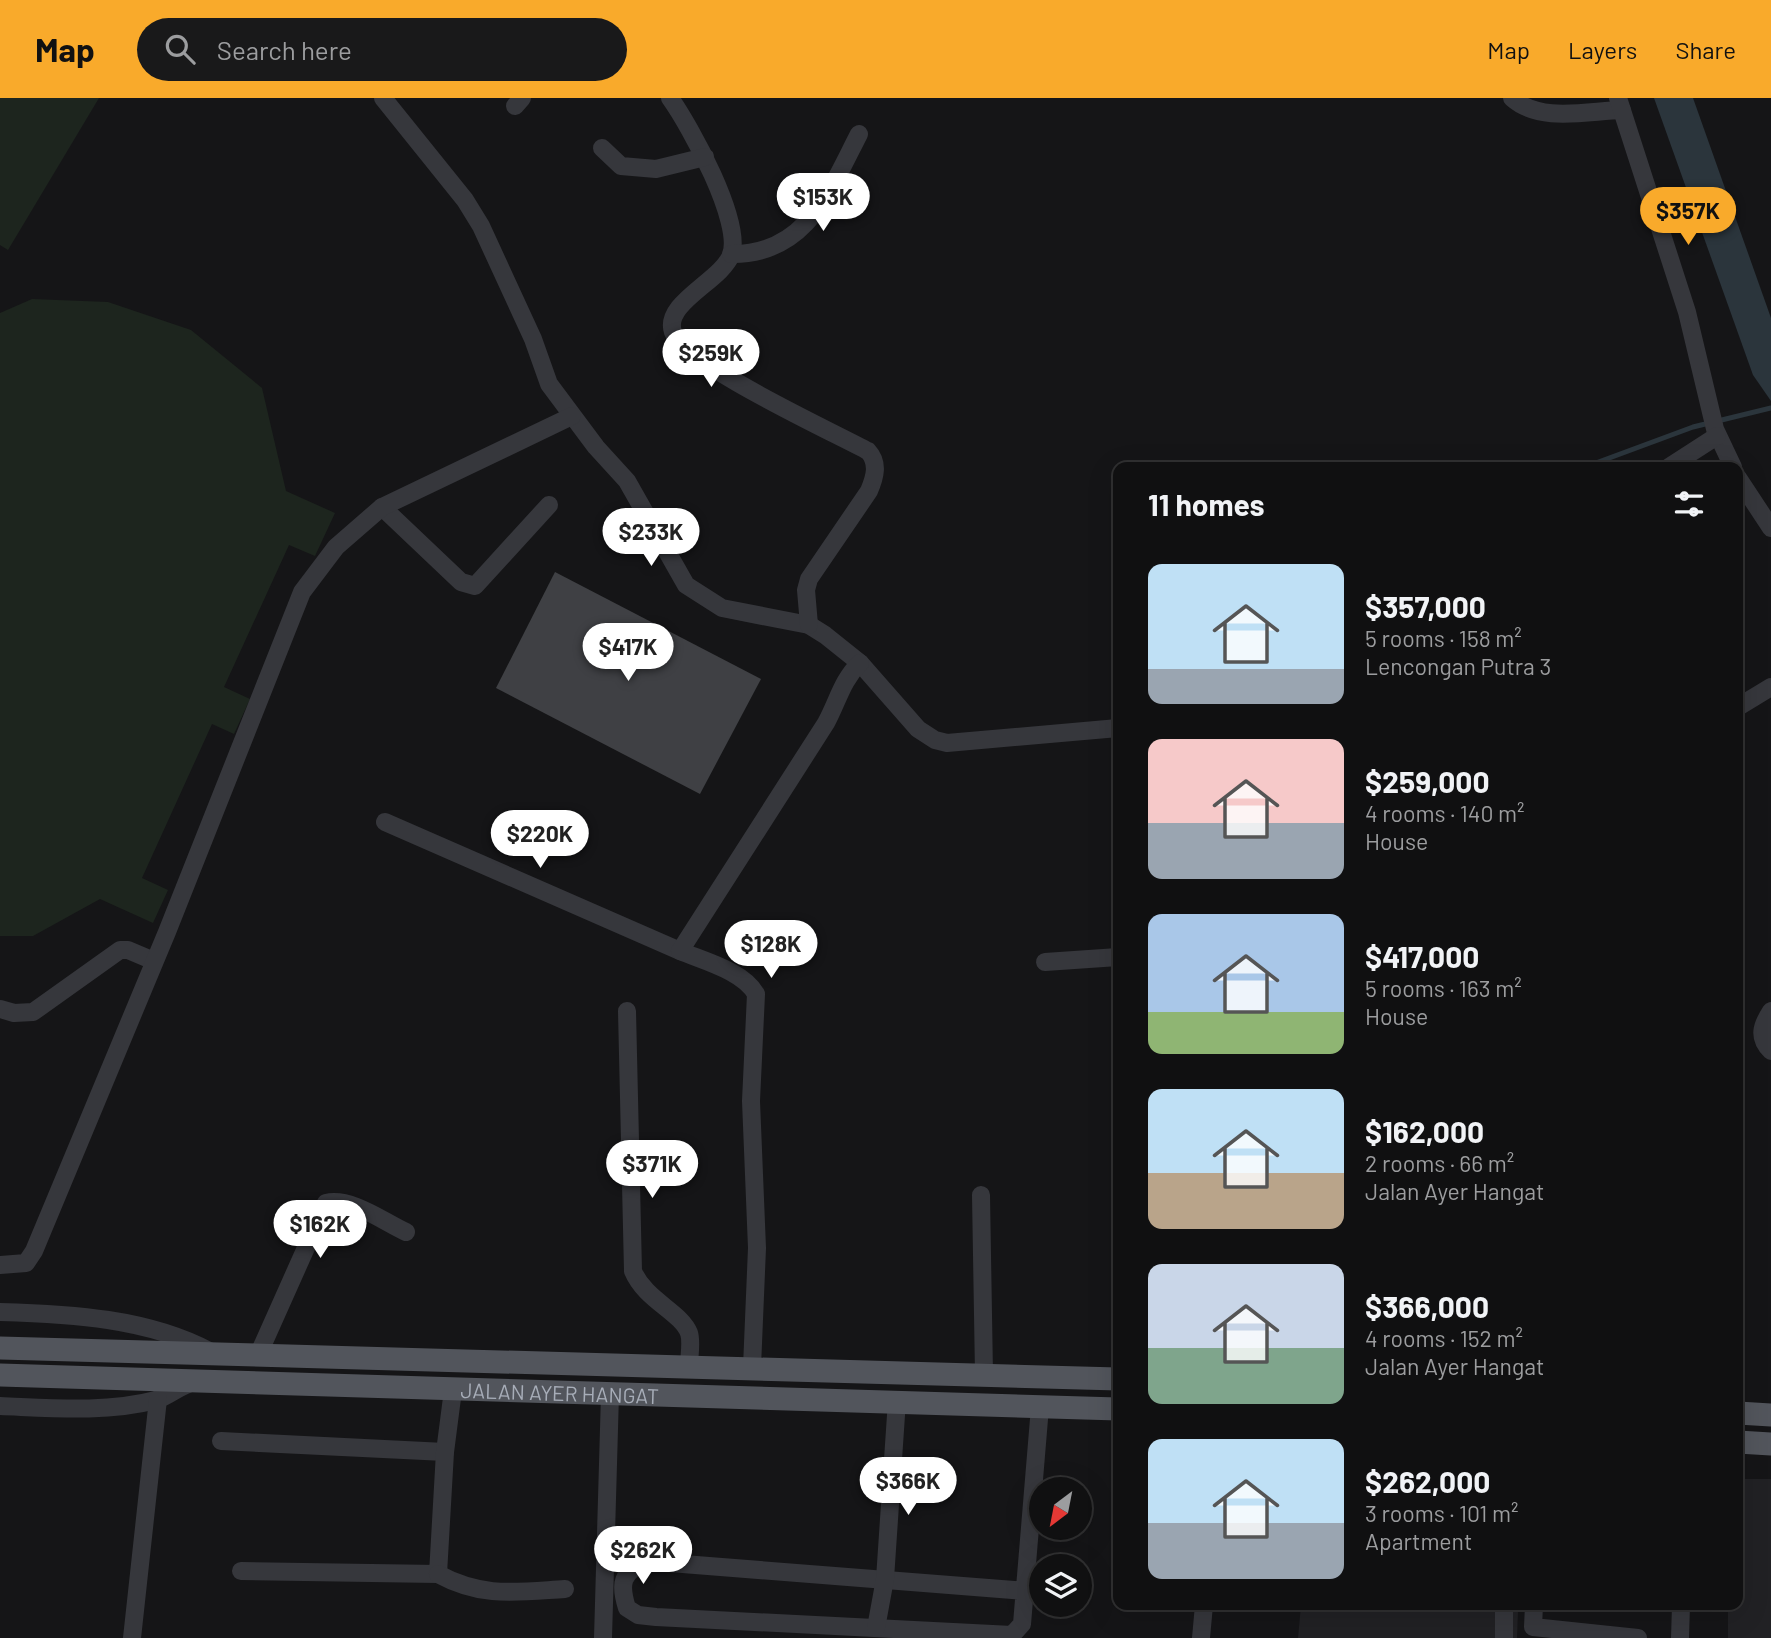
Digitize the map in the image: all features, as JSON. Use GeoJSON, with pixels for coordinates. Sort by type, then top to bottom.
{"type":"FeatureCollection","features":[{"type":"Feature","properties":{"kind":"main road","name":"JALAN AYER HANGAT"},"geometry":{"type":"LineString","coordinates":[[0,1348],[259,1353],[1113,1379]]}},
{"type":"Feature","properties":{"kind":"main road","name":"JALAN AYER HANGAT"},"geometry":{"type":"LineString","coordinates":[[0,1375],[216,1379],[453,1390],[897,1400],[1113,1409]]}},
{"type":"Feature","properties":{"kind":"main road"},"geometry":{"type":"LineString","coordinates":[[1743,1413],[1771,1415]]}},
{"type":"Feature","properties":{"kind":"main road"},"geometry":{"type":"LineString","coordinates":[[1743,1443],[1771,1444]]}},
{"type":"Feature","properties":{"kind":"street"},"geometry":{"type":"LineString","coordinates":[[383,98],[431,154],[475,217],[533,339],[550,384],[572,416],[627,481],[686,585],[722,608],[809,625],[860,663],[918,729],[935,740],[947,743],[1113,728]]}},
{"type":"Feature","properties":{"kind":"street"},"geometry":{"type":"LineString","coordinates":[[670,98],[705,157],[733,238],[731,254],[724,266],[675,312],[672,329],[677,341],[734,381],[868,451],[875,461],[874,478],[869,491],[809,579],[806,590],[809,625]]}},
{"type":"Feature","properties":{"kind":"street"},"geometry":{"type":"LineString","coordinates":[[1512,98],[1526,109],[1541,113],[1620,104],[1683,300],[1716,432],[1730,462]]}},
{"type":"Feature","properties":{"kind":"street"},"geometry":{"type":"LineString","coordinates":[[731,254],[748,255],[771,249],[800,231],[833,186],[859,135]]}},
{"type":"Feature","properties":{"kind":"street"},"geometry":{"type":"LineString","coordinates":[[602,148],[621,166],[656,169],[705,157]]}},
{"type":"Feature","properties":{"kind":"street"},"geometry":{"type":"LineString","coordinates":[[0,1265],[26,1263],[34,1251],[302,592],[335,547],[382,508],[572,416]]}},
{"type":"Feature","properties":{"kind":"street"},"geometry":{"type":"LineString","coordinates":[[1676,462],[1716,432]]}},
{"type":"Feature","properties":{"kind":"street"},"geometry":{"type":"LineString","coordinates":[[1743,486],[1771,528]]}},
{"type":"Feature","properties":{"kind":"street"},"geometry":{"type":"LineString","coordinates":[[382,508],[461,582],[475,586],[549,505]]}},
{"type":"Feature","properties":{"kind":"street"},"geometry":{"type":"LineString","coordinates":[[680,951],[826,723],[837,703],[845,677],[860,663]]}},
{"type":"Feature","properties":{"kind":"street"},"geometry":{"type":"LineString","coordinates":[[1743,704],[1771,687]]}},
{"type":"Feature","properties":{"kind":"street"},"geometry":{"type":"LineString","coordinates":[[385,822],[680,951],[751,985],[756,993],[751,1101],[757,1248],[752,1367]]}},
{"type":"Feature","properties":{"kind":"street"},"geometry":{"type":"LineString","coordinates":[[0,1009],[14,1013],[33,1012],[120,950],[128,950],[154,961]]}},
{"type":"Feature","properties":{"kind":"street"},"geometry":{"type":"LineString","coordinates":[[1045,962],[1113,957]]}},
{"type":"Feature","properties":{"kind":"street"},"geometry":{"type":"LineString","coordinates":[[628,1011],[633,1272],[649,1297],[684,1324],[690,1334],[689,1366]]}},
{"type":"Feature","properties":{"kind":"street"},"geometry":{"type":"LineString","coordinates":[[1771,1011],[1762,1026],[1764,1044],[1771,1051]]}},
{"type":"Feature","properties":{"kind":"street"},"geometry":{"type":"LineString","coordinates":[[981,1195],[984,1374]]}},
{"type":"Feature","properties":{"kind":"street"},"geometry":{"type":"LineString","coordinates":[[259,1353],[326,1203],[336,1201],[347,1204],[406,1232]]}},
{"type":"Feature","properties":{"kind":"street"},"geometry":{"type":"LineString","coordinates":[[0,1312],[71,1314],[182,1337],[212,1353]]}},
{"type":"Feature","properties":{"kind":"street"},"geometry":{"type":"LineString","coordinates":[[0,1406],[76,1408],[158,1399],[190,1383],[216,1379]]}},
{"type":"Feature","properties":{"kind":"street"},"geometry":{"type":"LineString","coordinates":[[438,1574],[445,1452],[453,1390]]}},
{"type":"Feature","properties":{"kind":"street"},"geometry":{"type":"LineString","coordinates":[[603,1638],[610,1394]]}},
{"type":"Feature","properties":{"kind":"street"},"geometry":{"type":"LineString","coordinates":[[132,1638],[158,1399]]}},
{"type":"Feature","properties":{"kind":"street"},"geometry":{"type":"LineString","coordinates":[[876,1628],[885,1579],[897,1400]]}},
{"type":"Feature","properties":{"kind":"street"},"geometry":{"type":"LineString","coordinates":[[1026,1591],[645,1561],[629,1569],[623,1583],[627,1608],[638,1615],[1012,1635],[1022,1624],[1026,1591],[1040,1407]]}},
{"type":"Feature","properties":{"kind":"street"},"geometry":{"type":"LineString","coordinates":[[221,1441],[445,1452]]}},
{"type":"Feature","properties":{"kind":"street"},"geometry":{"type":"LineString","coordinates":[[241,1571],[438,1574],[472,1590],[514,1592],[565,1589]]}},
{"type":"Feature","properties":{"kind":"street"},"geometry":{"type":"LineString","coordinates":[[1201,1638],[1204,1610]]}},
{"type":"Feature","properties":{"kind":"street"},"geometry":{"type":"LineString","coordinates":[[1504,1610],[1504,1638]]}},
{"type":"Feature","properties":{"kind":"street"},"geometry":{"type":"LineString","coordinates":[[1534,1610],[1533,1627],[1638,1638]]}},
{"type":"Feature","properties":{"kind":"street"},"geometry":{"type":"LineString","coordinates":[[1680,1638],[1682,1610]]}},
{"type":"Feature","properties":{"kind":"shaded area"},"geometry":{"type":"Polygon","coordinates":[[[0,98],[99,98],[8,250],[0,245],[0,98]]]}},
{"type":"Feature","properties":{"kind":"shaded area"},"geometry":{"type":"Polygon","coordinates":[[[1654,98],[1693,98],[1771,318],[1771,401],[1753,375],[1654,98]]]}},
{"type":"Feature","properties":{"kind":"shaded area"},"geometry":{"type":"Polygon","coordinates":[[[32,299],[108,302],[191,330],[262,388],[286,491],[335,513],[315,556],[289,545],[224,687],[250,699],[234,734],[212,724],[142,878],[168,890],[153,923],[100,899],[33,936],[0,936],[0,313],[32,299]]]}},
{"type":"Feature","properties":{"kind":"shaded area"},"geometry":{"type":"Polygon","coordinates":[[[1743,1479],[1771,1479],[1771,1638],[1728,1638],[1728,1610],[1743,1610],[1743,1479]]]}},
{"type":"Feature","properties":{"kind":"shaded area"},"geometry":{"type":"Polygon","coordinates":[[[1301,1610],[1518,1612],[1517,1638],[1298,1638],[1301,1610]]]}},
{"type":"Feature","properties":{"kind":"building"},"geometry":{"type":"Polygon","coordinates":[[[555,572],[761,679],[700,794],[496,688],[555,572]]]}},
{"type":"Feature","properties":{"kind":"waterway"},"geometry":{"type":"LineString","coordinates":[[1598,462],[1693,427],[1771,408]]}}]}
